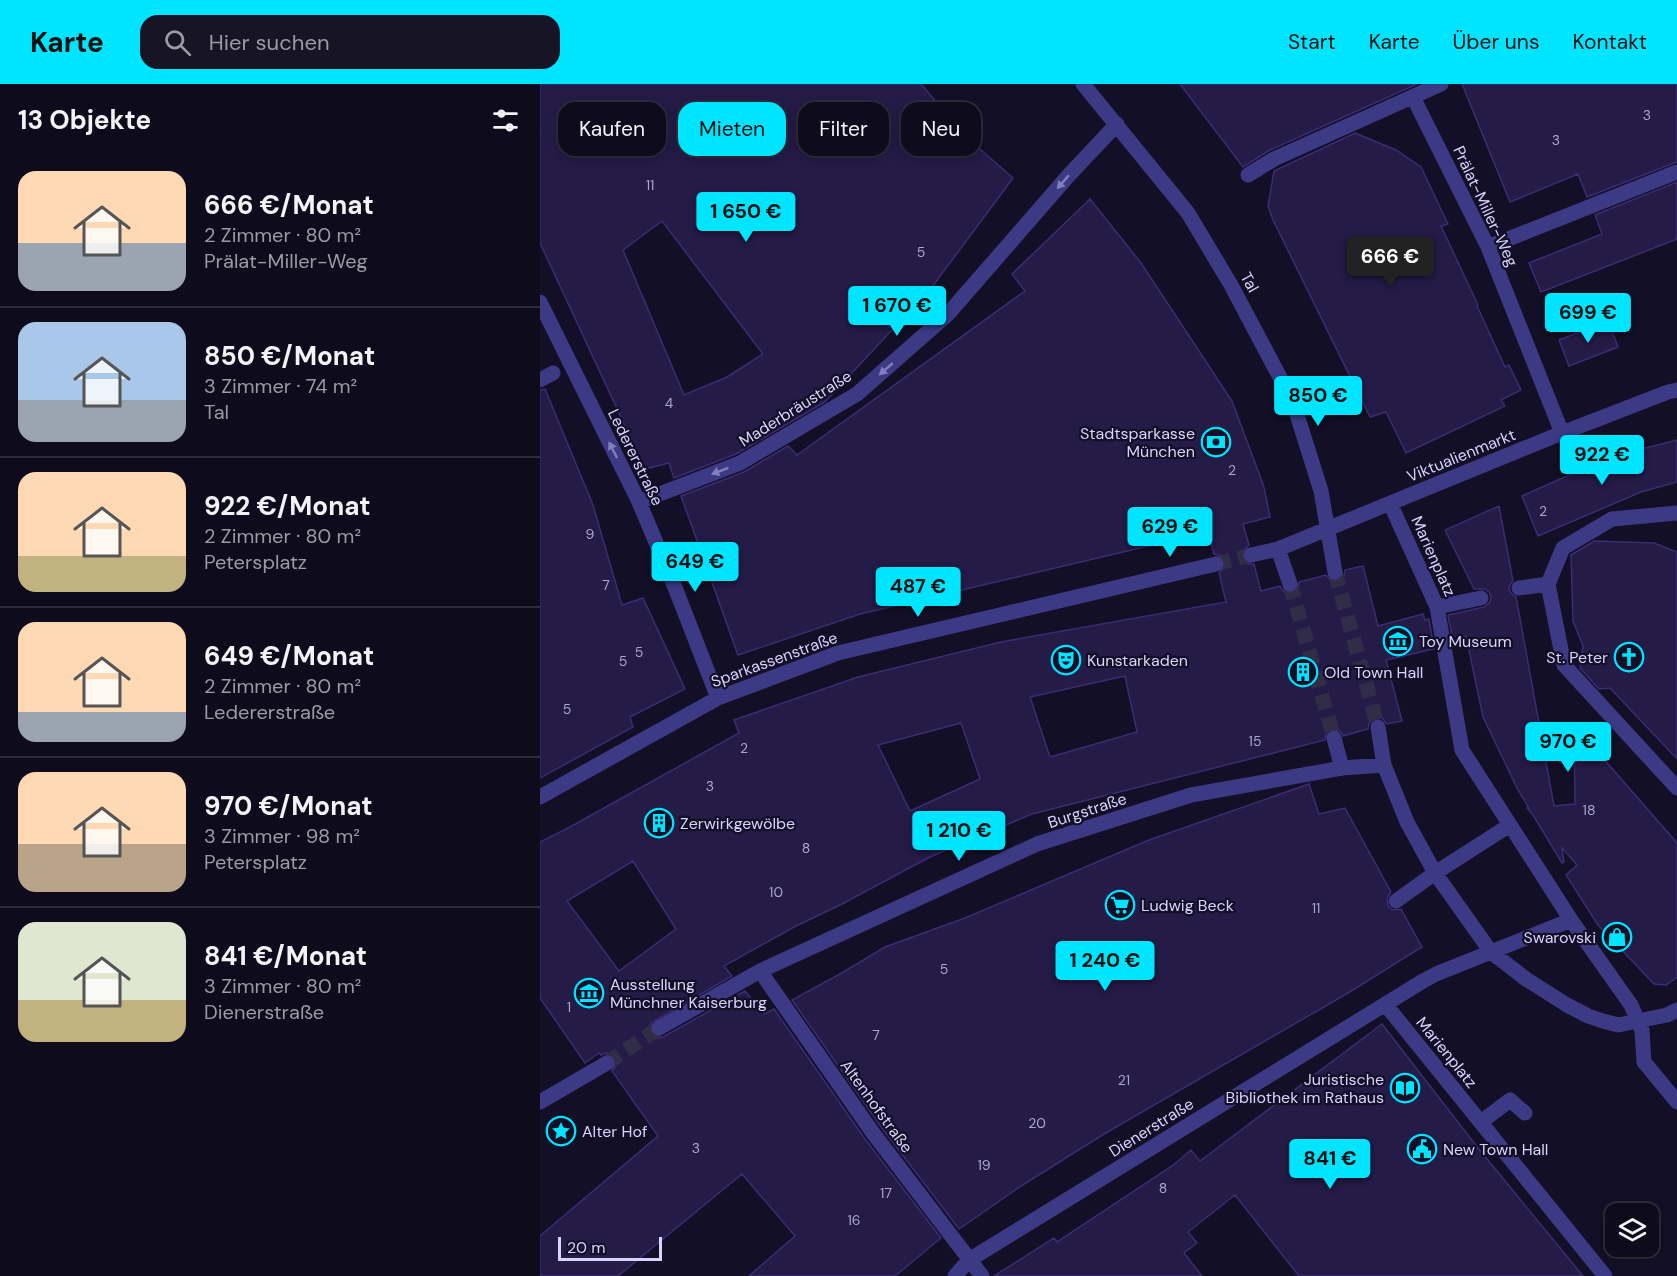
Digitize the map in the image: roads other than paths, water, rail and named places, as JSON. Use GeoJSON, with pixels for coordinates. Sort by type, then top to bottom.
{"type":"FeatureCollection","features":[{"type":"Feature","properties":{"kind":"street","name":"Tal"},"geometry":{"type":"LineString","coordinates":[[1083,84],[1188,213],[1231,285],[1293,402],[1321,491],[1327,528]]}},
{"type":"Feature","properties":{"kind":"street"},"geometry":{"type":"LineString","coordinates":[[1248,175],[1274,159],[1441,84]]}},
{"type":"Feature","properties":{"kind":"street","name":"Prälat-Miller-Weg"},"geometry":{"type":"LineString","coordinates":[[1413,97],[1488,247],[1562,433]]}},
{"type":"Feature","properties":{"kind":"street","name":"Maderbräustraße"},"geometry":{"type":"LineString","coordinates":[[639,502],[740,463],[857,394],[948,314],[1069,175],[1117,124]]}},
{"type":"Feature","properties":{"kind":"street"},"geometry":{"type":"LineString","coordinates":[[1488,247],[1677,172]]}},
{"type":"Feature","properties":{"kind":"street","name":"Ledererstraße"},"geometry":{"type":"LineString","coordinates":[[540,302],[639,502],[718,698]]}},
{"type":"Feature","properties":{"kind":"street","name":"Viktualienmarkt"},"geometry":{"type":"LineString","coordinates":[[1327,528],[1562,433],[1677,390]]}},
{"type":"Feature","properties":{"kind":"street","name":"Marienplatz"},"geometry":{"type":"LineString","coordinates":[[1390,503],[1437,607],[1462,750],[1571,920],[1631,1005],[1642,1030],[1644,1062],[1677,1102]]}},
{"type":"Feature","properties":{"kind":"street"},"geometry":{"type":"LineString","coordinates":[[1677,513],[1612,519],[1563,548],[1548,584],[1564,665],[1677,788]]}},
{"type":"Feature","properties":{"kind":"street"},"geometry":{"type":"LineString","coordinates":[[1251,555],[1278,549],[1327,528],[1335,572]]}},
{"type":"Feature","properties":{"kind":"street"},"geometry":{"type":"LineString","coordinates":[[1278,549],[1290,584]]}},
{"type":"Feature","properties":{"kind":"street","name":"Sparkassenstraße"},"geometry":{"type":"LineString","coordinates":[[540,797],[718,698],[838,653],[1216,564]]}},
{"type":"Feature","properties":{"kind":"street"},"geometry":{"type":"LineString","coordinates":[[1519,588],[1548,584]]}},
{"type":"Feature","properties":{"kind":"street"},"geometry":{"type":"LineString","coordinates":[[1437,607],[1481,598]]}},
{"type":"Feature","properties":{"kind":"street"},"geometry":{"type":"LineString","coordinates":[[1378,727],[1384,765],[1407,822],[1435,873],[1491,952],[1526,979],[1588,1016],[1617,1025],[1639,1022],[1677,1010]]}},
{"type":"Feature","properties":{"kind":"street"},"geometry":{"type":"LineString","coordinates":[[1334,738],[1342,768]]}},
{"type":"Feature","properties":{"kind":"street","name":"Burgstraße"},"geometry":{"type":"LineString","coordinates":[[659,1028],[760,971],[1037,844],[1191,795],[1342,768],[1384,765]]}},
{"type":"Feature","properties":{"kind":"street"},"geometry":{"type":"LineString","coordinates":[[1396,901],[1510,825]]}},
{"type":"Feature","properties":{"kind":"street"},"geometry":{"type":"LineString","coordinates":[[1386,1004],[1436,974],[1571,920]]}},
{"type":"Feature","properties":{"kind":"street","name":"Altenhofstraße"},"geometry":{"type":"LineString","coordinates":[[760,971],[873,1133],[982,1276]]}},
{"type":"Feature","properties":{"kind":"street","name":"Marienplatz"},"geometry":{"type":"LineString","coordinates":[[1386,1004],[1605,1276]]}},
{"type":"Feature","properties":{"kind":"street","name":"Dienerstraße"},"geometry":{"type":"LineString","coordinates":[[955,1276],[969,1260],[1386,1004]]}},
{"type":"Feature","properties":{"kind":"street"},"geometry":{"type":"LineString","coordinates":[[540,1102],[607,1063]]}},
{"type":"Feature","properties":{"kind":"street"},"geometry":{"type":"LineString","coordinates":[[1481,1122],[1510,1100],[1519,1112]]}},
{"type":"Feature","properties":{"kind":"tunnel"},"geometry":{"type":"LineString","coordinates":[[1216,564],[1251,555]]}},
{"type":"Feature","properties":{"kind":"tunnel"},"geometry":{"type":"LineString","coordinates":[[1335,572],[1378,727]]}},
{"type":"Feature","properties":{"kind":"tunnel"},"geometry":{"type":"LineString","coordinates":[[1290,584],[1334,738]]}},
{"type":"Feature","properties":{"kind":"tunnel"},"geometry":{"type":"LineString","coordinates":[[607,1063],[659,1028]]}},
{"type":"Feature","properties":{"kind":"place","name":"Stadtsparkasse München"},"geometry":{"type":"Point","coordinates":[1216,442]}},
{"type":"Feature","properties":{"kind":"place","name":"Toy Museum"},"geometry":{"type":"Point","coordinates":[1398,641]}},
{"type":"Feature","properties":{"kind":"place","name":"St. Peter"},"geometry":{"type":"Point","coordinates":[1629,657]}},
{"type":"Feature","properties":{"kind":"place","name":"Kunstarkaden"},"geometry":{"type":"Point","coordinates":[1066,660]}},
{"type":"Feature","properties":{"kind":"place","name":"Old Town Hall"},"geometry":{"type":"Point","coordinates":[1303,672]}},
{"type":"Feature","properties":{"kind":"place","name":"Zerwirkgewölbe"},"geometry":{"type":"Point","coordinates":[659,823]}},
{"type":"Feature","properties":{"kind":"place","name":"Ludwig Beck"},"geometry":{"type":"Point","coordinates":[1120,905]}},
{"type":"Feature","properties":{"kind":"place","name":"Swarovski"},"geometry":{"type":"Point","coordinates":[1617,937]}},
{"type":"Feature","properties":{"kind":"place","name":"Ausstellung Münchner Kaiserburg"},"geometry":{"type":"Point","coordinates":[589,993]}},
{"type":"Feature","properties":{"kind":"place","name":"Juristische Bibliothek im Rathaus"},"geometry":{"type":"Point","coordinates":[1405,1088]}},
{"type":"Feature","properties":{"kind":"place","name":"Alter Hof"},"geometry":{"type":"Point","coordinates":[561,1131]}},
{"type":"Feature","properties":{"kind":"place","name":"New Town Hall"},"geometry":{"type":"Point","coordinates":[1422,1149]}}]}
